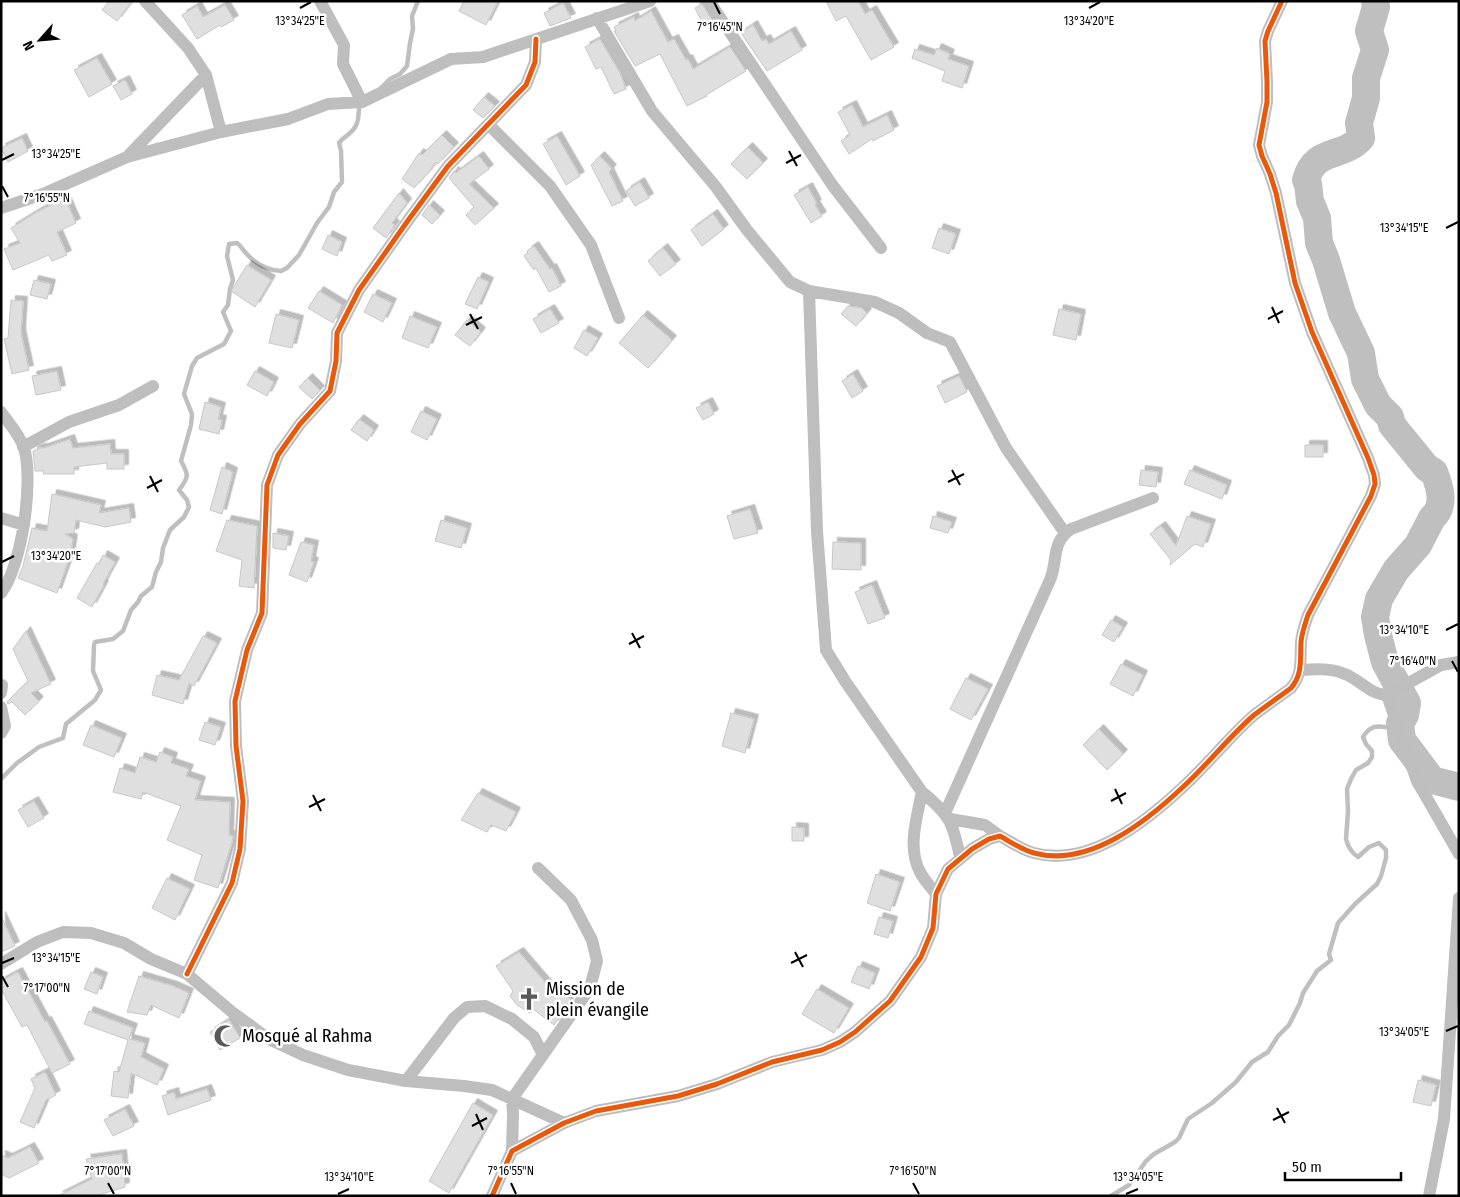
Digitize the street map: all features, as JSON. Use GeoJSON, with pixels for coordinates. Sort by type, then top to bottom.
{"type":"FeatureCollection","features":[{"type":"Feature","properties":{"kind":"street"},"geometry":{"type":"LineString","coordinates":[[320,1],[344,45],[343,64],[362,102]]}},
{"type":"Feature","properties":{"kind":"street"},"geometry":{"type":"LineString","coordinates":[[1,208],[43,194],[127,157],[221,132],[288,119],[328,104],[362,102],[451,60],[484,57],[650,1]]}},
{"type":"Feature","properties":{"kind":"street"},"geometry":{"type":"LineString","coordinates":[[709,1],[833,186],[881,248]]}},
{"type":"Feature","properties":{"kind":"street"},"geometry":{"type":"LineString","coordinates":[[947,816],[985,825],[1016,846],[1033,853],[1051,856],[1084,852],[1111,842],[1184,787],[1254,716],[1296,683],[1301,670],[1303,630],[1308,615],[1357,524],[1375,484],[1368,458],[1312,332],[1298,291],[1276,193],[1259,145],[1267,102],[1265,41],[1282,1]]}},
{"type":"Feature","properties":{"kind":"street"},"geometry":{"type":"LineString","coordinates":[[150,3],[188,48],[206,75],[221,132]]}},
{"type":"Feature","properties":{"kind":"street"},"geometry":{"type":"LineString","coordinates":[[597,18],[652,111],[716,187],[747,230],[790,282],[809,291],[875,302],[899,313],[927,333],[950,342],[1006,448],[1065,533]]}},
{"type":"Feature","properties":{"kind":"street"},"geometry":{"type":"LineString","coordinates":[[187,974],[232,883],[240,849],[243,801],[236,746],[235,701],[247,650],[262,613],[267,485],[278,455],[300,424],[330,391],[336,361],[336,333],[359,290],[448,166],[526,85],[535,62],[536,38]]}},
{"type":"Feature","properties":{"kind":"street"},"geometry":{"type":"LineString","coordinates":[[127,157],[206,75]]}},
{"type":"Feature","properties":{"kind":"street"},"geometry":{"type":"LineString","coordinates":[[489,125],[550,186],[591,245],[618,318]]}},
{"type":"Feature","properties":{"kind":"street"},"geometry":{"type":"LineString","coordinates":[[809,291],[817,531],[826,650],[845,681],[922,792],[947,816],[960,857]]}},
{"type":"Feature","properties":{"kind":"street"},"geometry":{"type":"LineString","coordinates":[[24,447],[69,422],[119,405],[152,386]]}},
{"type":"Feature","properties":{"kind":"street"},"geometry":{"type":"LineString","coordinates":[[1,412],[24,447],[27,476],[27,503],[21,542],[7,586],[1,593]]}},
{"type":"Feature","properties":{"kind":"street"},"geometry":{"type":"LineString","coordinates":[[947,816],[1050,580],[1057,544],[1070,529],[1153,498]]}},
{"type":"Feature","properties":{"kind":"street"},"geometry":{"type":"LineString","coordinates":[[1,518],[24,525]]}},
{"type":"Feature","properties":{"kind":"street"},"geometry":{"type":"LineString","coordinates":[[1301,670],[1335,670],[1346,674],[1378,695],[1388,695],[1441,665],[1459,662]]}},
{"type":"Feature","properties":{"kind":"street"},"geometry":{"type":"LineString","coordinates":[[1388,695],[1417,781],[1459,854]]}},
{"type":"Feature","properties":{"kind":"street"},"geometry":{"type":"LineString","coordinates":[[1,707],[5,726],[1,733]]}},
{"type":"Feature","properties":{"kind":"street"},"geometry":{"type":"LineString","coordinates":[[922,792],[914,829],[914,858],[920,873],[936,894]]}},
{"type":"Feature","properties":{"kind":"street"},"geometry":{"type":"LineString","coordinates":[[512,1151],[564,1122],[596,1111],[678,1096],[717,1084],[772,1062],[822,1050],[840,1042],[872,1018],[890,1001],[921,957],[931,934],[936,894],[948,869],[960,857],[989,839],[1000,836]]}},
{"type":"Feature","properties":{"kind":"street"},"geometry":{"type":"LineString","coordinates":[[492,1196],[512,1151],[512,1099],[590,988],[597,962],[592,940],[570,900],[538,868]]}},
{"type":"Feature","properties":{"kind":"street"},"geometry":{"type":"LineString","coordinates":[[1429,1196],[1444,1119],[1459,898]]}},
{"type":"Feature","properties":{"kind":"street"},"geometry":{"type":"LineString","coordinates":[[1,964],[37,942],[63,932],[91,933],[124,942],[152,959],[187,974],[232,1012],[269,1039],[303,1055],[348,1070],[406,1081],[492,1090],[564,1122]]}},
{"type":"Feature","properties":{"kind":"street"},"geometry":{"type":"LineString","coordinates":[[406,1081],[454,1018],[467,1007],[485,1006],[512,1019],[534,1037],[542,1055]]}},
{"type":"Feature","properties":{"kind":"building"},"geometry":{"type":"Polygon","coordinates":[[[109,1],[132,1],[117,21],[102,10],[109,1]]]}},
{"type":"Feature","properties":{"kind":"building"},"geometry":{"type":"Polygon","coordinates":[[[464,1],[498,1],[486,25],[459,11],[464,1]]]}},
{"type":"Feature","properties":{"kind":"building"},"geometry":{"type":"Polygon","coordinates":[[[826,1],[858,1],[865,14],[872,10],[894,47],[871,60],[846,16],[836,21],[826,1]]]}},
{"type":"Feature","properties":{"kind":"building"},"geometry":{"type":"Polygon","coordinates":[[[563,3],[571,18],[550,26],[544,13],[563,3]]]}},
{"type":"Feature","properties":{"kind":"building"},"geometry":{"type":"Polygon","coordinates":[[[702,4],[713,22],[704,26],[695,8],[702,4]]]}},
{"type":"Feature","properties":{"kind":"building"},"geometry":{"type":"Polygon","coordinates":[[[225,5],[234,20],[221,27],[220,25],[197,39],[182,15],[197,6],[203,17],[225,5]]]}},
{"type":"Feature","properties":{"kind":"building"},"geometry":{"type":"Polygon","coordinates":[[[651,11],[668,42],[674,39],[693,69],[730,47],[746,71],[707,96],[687,106],[660,54],[635,66],[614,31],[616,31],[614,27],[634,17],[635,21],[651,11]]]}},
{"type":"Feature","properties":{"kind":"building"},"geometry":{"type":"Polygon","coordinates":[[[753,25],[762,41],[766,39],[769,44],[791,31],[802,50],[767,71],[741,33],[753,25]]]}},
{"type":"Feature","properties":{"kind":"building"},"geometry":{"type":"Polygon","coordinates":[[[600,39],[620,73],[626,89],[614,94],[601,67],[596,69],[585,47],[600,39]]]}},
{"type":"Feature","properties":{"kind":"building"},"geometry":{"type":"Polygon","coordinates":[[[937,48],[950,54],[948,59],[969,66],[962,88],[942,81],[945,71],[912,58],[915,49],[934,55],[937,48]]]}},
{"type":"Feature","properties":{"kind":"building"},"geometry":{"type":"Polygon","coordinates":[[[97,58],[112,84],[89,97],[74,70],[97,58]]]}},
{"type":"Feature","properties":{"kind":"building"},"geometry":{"type":"Polygon","coordinates":[[[125,80],[132,94],[121,100],[113,86],[125,80]]]}},
{"type":"Feature","properties":{"kind":"building"},"geometry":{"type":"Polygon","coordinates":[[[484,97],[495,106],[483,118],[473,110],[484,97]]]}},
{"type":"Feature","properties":{"kind":"building"},"geometry":{"type":"Polygon","coordinates":[[[852,105],[863,127],[887,115],[894,130],[873,141],[872,139],[849,154],[841,141],[850,135],[838,112],[852,105]]]}},
{"type":"Feature","properties":{"kind":"building"},"geometry":{"type":"Polygon","coordinates":[[[442,135],[454,147],[438,164],[436,162],[414,188],[402,179],[419,153],[422,155],[442,135]]]}},
{"type":"Feature","properties":{"kind":"building"},"geometry":{"type":"Polygon","coordinates":[[[557,136],[580,176],[566,185],[543,144],[557,136]]]}},
{"type":"Feature","properties":{"kind":"building"},"geometry":{"type":"Polygon","coordinates":[[[22,138],[28,151],[8,162],[1,148],[22,138]]]}},
{"type":"Feature","properties":{"kind":"building"},"geometry":{"type":"Polygon","coordinates":[[[748,147],[763,163],[747,179],[731,164],[748,147]]]}},
{"type":"Feature","properties":{"kind":"building"},"geometry":{"type":"Polygon","coordinates":[[[479,156],[489,169],[469,184],[494,208],[475,225],[466,215],[474,207],[449,178],[454,171],[456,173],[479,156]]]}},
{"type":"Feature","properties":{"kind":"building"},"geometry":{"type":"Polygon","coordinates":[[[600,156],[612,169],[609,172],[623,201],[612,206],[591,165],[600,156]]]}},
{"type":"Feature","properties":{"kind":"building"},"geometry":{"type":"Polygon","coordinates":[[[640,182],[649,198],[635,206],[626,191],[640,182]]]}},
{"type":"Feature","properties":{"kind":"building"},"geometry":{"type":"Polygon","coordinates":[[[808,187],[817,204],[815,205],[822,216],[811,223],[794,195],[808,187]]]}},
{"type":"Feature","properties":{"kind":"building"},"geometry":{"type":"Polygon","coordinates":[[[399,193],[407,203],[392,223],[395,225],[386,238],[373,228],[399,193]]]}},
{"type":"Feature","properties":{"kind":"building"},"geometry":{"type":"Polygon","coordinates":[[[65,198],[76,223],[57,232],[67,255],[52,261],[49,255],[13,270],[4,249],[20,243],[11,228],[65,198]]]}},
{"type":"Feature","properties":{"kind":"building"},"geometry":{"type":"Polygon","coordinates":[[[429,205],[440,215],[432,224],[422,215],[429,205]]]}},
{"type":"Feature","properties":{"kind":"building"},"geometry":{"type":"Polygon","coordinates":[[[713,214],[724,229],[702,246],[691,230],[713,214]]]}},
{"type":"Feature","properties":{"kind":"building"},"geometry":{"type":"Polygon","coordinates":[[[939,228],[956,234],[949,254],[932,248],[939,228]]]}},
{"type":"Feature","properties":{"kind":"building"},"geometry":{"type":"Polygon","coordinates":[[[328,235],[342,242],[337,256],[322,249],[328,235]]]}},
{"type":"Feature","properties":{"kind":"building"},"geometry":{"type":"Polygon","coordinates":[[[534,246],[550,269],[552,268],[561,286],[549,292],[536,268],[534,270],[524,256],[534,246]]]}},
{"type":"Feature","properties":{"kind":"building"},"geometry":{"type":"Polygon","coordinates":[[[663,248],[676,264],[660,276],[648,261],[663,248]]]}},
{"type":"Feature","properties":{"kind":"building"},"geometry":{"type":"Polygon","coordinates":[[[247,265],[271,280],[255,307],[231,291],[247,265]]]}},
{"type":"Feature","properties":{"kind":"building"},"geometry":{"type":"Polygon","coordinates":[[[478,277],[489,282],[477,309],[465,304],[478,277]]]}},
{"type":"Feature","properties":{"kind":"building"},"geometry":{"type":"Polygon","coordinates":[[[34,280],[51,284],[47,299],[30,295],[34,280]]]}},
{"type":"Feature","properties":{"kind":"building"},"geometry":{"type":"Polygon","coordinates":[[[319,291],[342,305],[333,323],[308,308],[319,291]]]}},
{"type":"Feature","properties":{"kind":"building"},"geometry":{"type":"Polygon","coordinates":[[[373,294],[392,303],[383,322],[364,312],[373,294]]]}},
{"type":"Feature","properties":{"kind":"building"},"geometry":{"type":"Polygon","coordinates":[[[11,300],[23,301],[21,333],[29,370],[12,374],[4,339],[8,338],[11,300]]]}},
{"type":"Feature","properties":{"kind":"building"},"geometry":{"type":"Polygon","coordinates":[[[848,306],[862,308],[867,313],[856,326],[841,314],[848,306]]]}},
{"type":"Feature","properties":{"kind":"building"},"geometry":{"type":"Polygon","coordinates":[[[550,309],[559,323],[541,333],[533,319],[550,309]]]}},
{"type":"Feature","properties":{"kind":"building"},"geometry":{"type":"Polygon","coordinates":[[[1059,309],[1081,314],[1076,340],[1053,335],[1059,309]]]}},
{"type":"Feature","properties":{"kind":"building"},"geometry":{"type":"Polygon","coordinates":[[[276,314],[299,320],[292,348],[269,343],[276,314]]]}},
{"type":"Feature","properties":{"kind":"building"},"geometry":{"type":"Polygon","coordinates":[[[643,315],[672,340],[648,368],[619,343],[643,315]]]}},
{"type":"Feature","properties":{"kind":"building"},"geometry":{"type":"Polygon","coordinates":[[[410,316],[437,327],[428,348],[402,338],[410,316]]]}},
{"type":"Feature","properties":{"kind":"building"},"geometry":{"type":"Polygon","coordinates":[[[467,320],[481,332],[470,346],[455,335],[467,320]]]}},
{"type":"Feature","properties":{"kind":"building"},"geometry":{"type":"Polygon","coordinates":[[[584,330],[598,338],[587,356],[574,348],[584,330]]]}},
{"type":"Feature","properties":{"kind":"building"},"geometry":{"type":"Polygon","coordinates":[[[57,371],[61,390],[36,395],[32,376],[57,371]]]}},
{"type":"Feature","properties":{"kind":"building"},"geometry":{"type":"Polygon","coordinates":[[[255,371],[274,382],[267,396],[247,385],[255,371]]]}},
{"type":"Feature","properties":{"kind":"building"},"geometry":{"type":"Polygon","coordinates":[[[853,374],[863,391],[852,398],[842,381],[853,374]]]}},
{"type":"Feature","properties":{"kind":"building"},"geometry":{"type":"Polygon","coordinates":[[[959,376],[967,392],[945,403],[937,386],[959,376]]]}},
{"type":"Feature","properties":{"kind":"building"},"geometry":{"type":"Polygon","coordinates":[[[308,378],[320,390],[312,399],[299,387],[308,378]]]}},
{"type":"Feature","properties":{"kind":"building"},"geometry":{"type":"Polygon","coordinates":[[[205,402],[221,407],[218,419],[222,420],[219,434],[199,429],[205,402]]]}},
{"type":"Feature","properties":{"kind":"building"},"geometry":{"type":"Polygon","coordinates":[[[708,402],[714,414],[703,420],[696,408],[708,402]]]}},
{"type":"Feature","properties":{"kind":"building"},"geometry":{"type":"Polygon","coordinates":[[[421,411],[437,419],[427,440],[411,432],[421,411]]]}},
{"type":"Feature","properties":{"kind":"building"},"geometry":{"type":"Polygon","coordinates":[[[359,419],[374,430],[367,441],[351,430],[359,419]]]}},
{"type":"Feature","properties":{"kind":"building"},"geometry":{"type":"Polygon","coordinates":[[[70,439],[73,448],[110,444],[111,454],[124,454],[124,469],[107,469],[107,463],[74,467],[74,474],[43,474],[44,471],[35,471],[33,451],[70,439]]]}},
{"type":"Feature","properties":{"kind":"building"},"geometry":{"type":"Polygon","coordinates":[[[1305,445],[1323,445],[1323,457],[1305,457],[1305,445]]]}},
{"type":"Feature","properties":{"kind":"building"},"geometry":{"type":"Polygon","coordinates":[[[222,467],[233,472],[222,514],[210,510],[222,467]]]}},
{"type":"Feature","properties":{"kind":"building"},"geometry":{"type":"Polygon","coordinates":[[[1141,470],[1158,472],[1156,487],[1139,485],[1141,470]]]}},
{"type":"Feature","properties":{"kind":"building"},"geometry":{"type":"Polygon","coordinates":[[[1190,470],[1227,485],[1222,499],[1184,484],[1190,470]]]}},
{"type":"Feature","properties":{"kind":"building"},"geometry":{"type":"Polygon","coordinates":[[[52,494],[101,505],[99,513],[129,508],[131,522],[105,527],[76,520],[74,533],[65,534],[73,539],[69,562],[57,593],[18,578],[23,566],[32,528],[47,531],[52,494]]]}},
{"type":"Feature","properties":{"kind":"building"},"geometry":{"type":"Polygon","coordinates":[[[750,509],[758,533],[734,539],[727,516],[750,509]]]}},
{"type":"Feature","properties":{"kind":"building"},"geometry":{"type":"Polygon","coordinates":[[[933,516],[952,522],[948,533],[930,528],[933,516]]]}},
{"type":"Feature","properties":{"kind":"building"},"geometry":{"type":"Polygon","coordinates":[[[1187,516],[1211,524],[1203,547],[1195,544],[1170,565],[1171,560],[1150,534],[1161,526],[1176,546],[1187,516]]]}},
{"type":"Feature","properties":{"kind":"building"},"geometry":{"type":"Polygon","coordinates":[[[227,520],[257,526],[254,588],[239,586],[242,560],[216,551],[227,520]]]}},
{"type":"Feature","properties":{"kind":"building"},"geometry":{"type":"Polygon","coordinates":[[[441,520],[467,528],[461,548],[435,541],[441,520]]]}},
{"type":"Feature","properties":{"kind":"building"},"geometry":{"type":"Polygon","coordinates":[[[273,533],[289,536],[286,550],[273,548],[273,533]]]}},
{"type":"Feature","properties":{"kind":"building"},"geometry":{"type":"Polygon","coordinates":[[[301,542],[314,545],[311,561],[314,562],[307,582],[289,575],[301,542]]]}},
{"type":"Feature","properties":{"kind":"building"},"geometry":{"type":"Polygon","coordinates":[[[833,542],[861,543],[861,570],[832,569],[833,542]]]}},
{"type":"Feature","properties":{"kind":"building"},"geometry":{"type":"Polygon","coordinates":[[[103,555],[115,562],[92,607],[77,598],[103,555]]]}},
{"type":"Feature","properties":{"kind":"building"},"geometry":{"type":"Polygon","coordinates":[[[872,585],[885,618],[868,624],[855,592],[872,585]]]}},
{"type":"Feature","properties":{"kind":"building"},"geometry":{"type":"Polygon","coordinates":[[[1111,620],[1123,627],[1114,642],[1102,635],[1111,620]]]}},
{"type":"Feature","properties":{"kind":"building"},"geometry":{"type":"Polygon","coordinates":[[[26,631],[51,684],[31,693],[39,701],[25,715],[12,702],[8,704],[7,702],[28,681],[13,649],[26,631]]]}},
{"type":"Feature","properties":{"kind":"building"},"geometry":{"type":"Polygon","coordinates":[[[203,636],[217,643],[194,686],[189,683],[183,704],[152,695],[157,675],[179,680],[203,636]]]}},
{"type":"Feature","properties":{"kind":"building"},"geometry":{"type":"Polygon","coordinates":[[[1121,664],[1143,675],[1133,696],[1110,684],[1121,664]]]}},
{"type":"Feature","properties":{"kind":"building"},"geometry":{"type":"Polygon","coordinates":[[[966,678],[988,689],[971,720],[950,709],[966,678]]]}},
{"type":"Feature","properties":{"kind":"building"},"geometry":{"type":"Polygon","coordinates":[[[731,713],[754,719],[745,753],[722,746],[731,713]]]}},
{"type":"Feature","properties":{"kind":"building"},"geometry":{"type":"Polygon","coordinates":[[[205,722],[221,727],[215,745],[199,740],[205,722]]]}},
{"type":"Feature","properties":{"kind":"building"},"geometry":{"type":"Polygon","coordinates":[[[91,725],[122,738],[114,757],[83,745],[91,725]]]}},
{"type":"Feature","properties":{"kind":"building"},"geometry":{"type":"Polygon","coordinates":[[[1099,729],[1123,754],[1107,770],[1083,745],[1099,729]]]}},
{"type":"Feature","properties":{"kind":"building"},"geometry":{"type":"Polygon","coordinates":[[[160,752],[173,757],[171,763],[189,769],[186,776],[201,781],[195,800],[230,802],[229,835],[233,836],[218,888],[194,880],[202,855],[167,840],[181,806],[143,792],[141,799],[113,792],[120,768],[135,773],[140,757],[156,762],[160,752]]]}},
{"type":"Feature","properties":{"kind":"building"},"geometry":{"type":"Polygon","coordinates":[[[478,793],[516,812],[506,831],[491,825],[487,832],[461,820],[478,793]]]}},
{"type":"Feature","properties":{"kind":"building"},"geometry":{"type":"Polygon","coordinates":[[[34,801],[44,818],[28,827],[18,810],[34,801]]]}},
{"type":"Feature","properties":{"kind":"building"},"geometry":{"type":"Polygon","coordinates":[[[792,827],[804,828],[804,841],[792,841],[792,827]]]}},
{"type":"Feature","properties":{"kind":"building"},"geometry":{"type":"Polygon","coordinates":[[[876,874],[900,882],[890,911],[867,903],[876,874]]]}},
{"type":"Feature","properties":{"kind":"building"},"geometry":{"type":"Polygon","coordinates":[[[167,878],[190,889],[175,920],[152,908],[167,878]]]}},
{"type":"Feature","properties":{"kind":"building"},"geometry":{"type":"Polygon","coordinates":[[[1,916],[15,946],[1,952],[1,916]]]}},
{"type":"Feature","properties":{"kind":"building"},"geometry":{"type":"Polygon","coordinates":[[[879,917],[893,921],[888,938],[874,934],[879,917]]]}},
{"type":"Feature","properties":{"kind":"building"},"geometry":{"type":"Polygon","coordinates":[[[519,952],[550,988],[571,999],[554,1025],[533,1009],[530,1013],[517,1005],[510,996],[513,991],[496,966],[519,952]]]}},
{"type":"Feature","properties":{"kind":"building"},"geometry":{"type":"Polygon","coordinates":[[[858,966],[875,973],[869,989],[851,982],[858,966]]]}},
{"type":"Feature","properties":{"kind":"building"},"geometry":{"type":"Polygon","coordinates":[[[18,972],[70,1064],[52,1073],[27,1025],[22,1027],[1,989],[1,981],[18,972]]]}},
{"type":"Feature","properties":{"kind":"building"},"geometry":{"type":"Polygon","coordinates":[[[91,972],[103,977],[97,994],[84,989],[91,972]]]}},
{"type":"Feature","properties":{"kind":"building"},"geometry":{"type":"Polygon","coordinates":[[[139,976],[189,993],[179,1018],[151,1005],[147,1015],[127,1012],[139,976]]]}},
{"type":"Feature","properties":{"kind":"building"},"geometry":{"type":"Polygon","coordinates":[[[817,989],[849,1008],[834,1033],[802,1014],[817,989]]]}},
{"type":"Feature","properties":{"kind":"building"},"geometry":{"type":"Polygon","coordinates":[[[89,1011],[133,1028],[129,1039],[145,1043],[141,1057],[164,1069],[157,1085],[131,1073],[128,1098],[111,1096],[114,1071],[119,1072],[128,1040],[84,1024],[89,1011]]]}},
{"type":"Feature","properties":{"kind":"building"},"geometry":{"type":"Polygon","coordinates":[[[229,1020],[240,1038],[220,1050],[210,1032],[229,1020]]]}},
{"type":"Feature","properties":{"kind":"building"},"geometry":{"type":"Polygon","coordinates":[[[45,1072],[56,1095],[46,1100],[34,1128],[20,1122],[35,1088],[31,1079],[45,1072]]]}},
{"type":"Feature","properties":{"kind":"building"},"geometry":{"type":"Polygon","coordinates":[[[1418,1080],[1436,1085],[1431,1106],[1413,1102],[1418,1080]]]}},
{"type":"Feature","properties":{"kind":"building"},"geometry":{"type":"Polygon","coordinates":[[[207,1089],[211,1100],[168,1115],[162,1096],[174,1092],[176,1099],[207,1089]]]}},
{"type":"Feature","properties":{"kind":"building"},"geometry":{"type":"Polygon","coordinates":[[[473,1103],[493,1115],[449,1193],[429,1181],[473,1103]]]}},
{"type":"Feature","properties":{"kind":"building"},"geometry":{"type":"Polygon","coordinates":[[[125,1109],[134,1126],[113,1136],[104,1120],[125,1109]]]}},
{"type":"Feature","properties":{"kind":"building"},"geometry":{"type":"Polygon","coordinates":[[[30,1147],[39,1163],[9,1178],[1,1174],[1,1155],[8,1158],[30,1147]]]}},
{"type":"Feature","properties":{"kind":"building"},"geometry":{"type":"Polygon","coordinates":[[[122,1154],[125,1187],[95,1196],[58,1196],[92,1179],[86,1159],[122,1154]]]}},
{"type":"Feature","properties":{"kind":"waterway"},"geometry":{"type":"LineString","coordinates":[[381,88],[390,79],[400,74],[407,66],[413,29],[412,16],[418,1]]}},
{"type":"Feature","properties":{"kind":"waterway"},"geometry":{"type":"LineString","coordinates":[[1375,1],[1376,7],[1369,31],[1375,50],[1366,78],[1366,98],[1359,123],[1361,138],[1346,149],[1316,162],[1306,180],[1310,201],[1317,218],[1319,243],[1342,313],[1361,353],[1365,379],[1378,405],[1390,417],[1392,425],[1427,468],[1434,472],[1438,484],[1439,508],[1418,545],[1396,570],[1379,599],[1375,617],[1385,662],[1407,703],[1405,715],[1400,723],[1402,740],[1432,780],[1459,787]]}},
{"type":"Feature","properties":{"kind":"waterway"},"geometry":{"type":"LineString","coordinates":[[1,779],[17,763],[39,747],[63,738],[66,724],[95,700],[101,690],[93,671],[95,642],[113,639],[123,631],[131,610],[141,596],[152,587],[170,530],[184,517],[189,507],[187,500],[179,490],[187,476],[181,461],[191,425],[192,414],[184,394],[192,366],[197,358],[224,344],[231,331],[223,312],[228,305],[233,280],[227,256],[229,244],[237,243],[252,259],[261,265],[281,271],[287,268],[299,255],[317,223],[329,207],[334,192],[342,182],[339,143],[355,127],[361,103]]}},
{"type":"Feature","properties":{"kind":"waterway"},"geometry":{"type":"LineString","coordinates":[[1111,1196],[1129,1185],[1146,1161],[1154,1154],[1175,1142],[1179,1138],[1188,1119],[1212,1103],[1236,1082],[1252,1062],[1268,1052],[1278,1036],[1289,1025],[1303,993],[1317,971],[1331,960],[1329,954],[1338,923],[1377,884],[1386,858],[1386,850],[1379,843],[1369,847],[1358,857],[1349,847],[1346,839],[1347,789],[1356,770],[1368,763],[1372,757],[1372,751],[1363,737],[1367,732],[1378,726],[1396,728]]}},
{"type":"Feature","properties":{"kind":"cycle path"},"geometry":{"type":"LineString","coordinates":[[492,1196],[512,1151],[564,1123],[596,1111],[678,1096],[717,1084],[772,1062],[822,1050],[840,1042],[855,1032],[890,1001],[921,957],[933,928],[936,894],[948,869],[972,849],[989,839],[1000,836],[1030,852],[1055,856],[1075,854],[1096,848],[1116,838],[1135,827],[1169,800],[1193,778],[1245,723],[1295,683],[1301,660],[1301,638],[1308,615],[1371,496],[1375,484],[1368,458],[1312,332],[1295,283],[1276,193],[1259,145],[1267,102],[1265,41],[1282,1]]}},
{"type":"Feature","properties":{"kind":"cycle path"},"geometry":{"type":"LineString","coordinates":[[187,974],[232,883],[240,849],[243,801],[236,746],[235,701],[247,650],[262,613],[267,485],[278,455],[300,424],[330,391],[336,361],[337,333],[359,290],[448,166],[526,85],[535,62],[536,39]]}},
{"type":"Feature","properties":{"kind":"place","name":"Mission de plein évangile"},"geometry":{"type":"Point","coordinates":[529,999]}},
{"type":"Feature","properties":{"kind":"place","name":"Mosqué al Rahma"},"geometry":{"type":"Point","coordinates":[225,1036]}}]}
